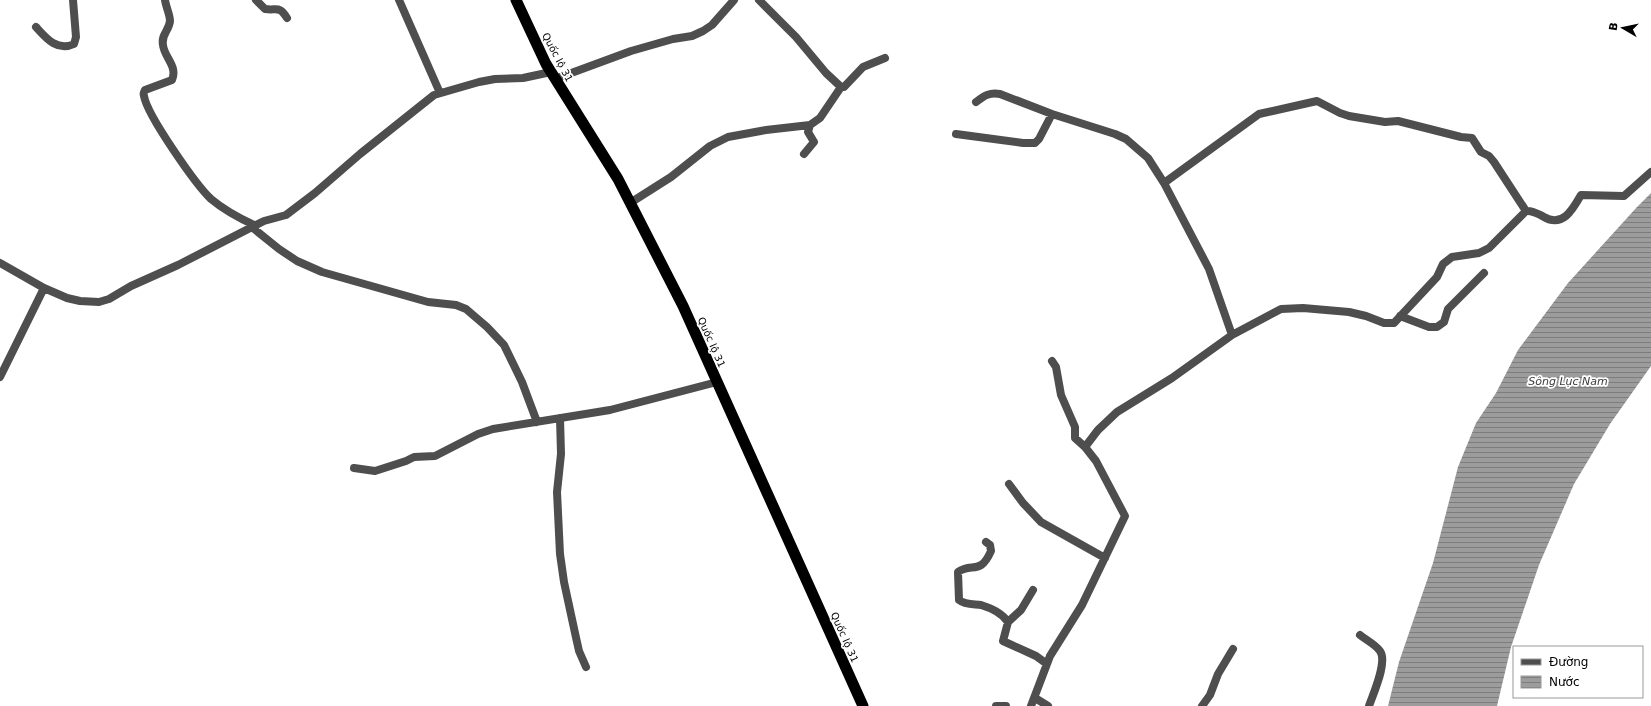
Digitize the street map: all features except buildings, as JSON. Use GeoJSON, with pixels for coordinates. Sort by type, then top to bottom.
{"type":"FeatureCollection","features":[{"type":"Feature","properties":{"kind":"highway","name":"Quốc lộ 31"},"geometry":{"type":"LineString","coordinates":[[516,0],[553,75],[618,179],[683,306],[863,706]]}},
{"type":"Feature","properties":{"kind":"street"},"geometry":{"type":"LineString","coordinates":[[36,27],[50,42],[67,46],[74,44],[76,37],[73,0]]}},
{"type":"Feature","properties":{"kind":"street"},"geometry":{"type":"LineString","coordinates":[[165,0],[170,21],[168,28],[164,33],[163,46],[171,62],[174,76],[172,80],[145,90],[143,95],[172,148],[211,199],[255,227],[280,249],[297,261],[322,272],[428,302],[456,305],[466,309],[487,327],[504,345],[522,382],[537,422]]}},
{"type":"Feature","properties":{"kind":"street"},"geometry":{"type":"LineString","coordinates":[[256,0],[264,9],[279,8],[283,11],[287,18]]}},
{"type":"Feature","properties":{"kind":"street"},"geometry":{"type":"LineString","coordinates":[[399,0],[440,93]]}},
{"type":"Feature","properties":{"kind":"street"},"geometry":{"type":"LineString","coordinates":[[759,0],[796,37],[826,73],[841,87]]}},
{"type":"Feature","properties":{"kind":"street"},"geometry":{"type":"LineString","coordinates":[[0,263],[44,288],[67,298],[80,301],[100,302],[109,299],[131,286],[255,227],[264,221],[286,215],[302,204],[434,95],[495,79],[553,75],[631,51],[692,36],[712,25],[733,1]]}},
{"type":"Feature","properties":{"kind":"street"},"geometry":{"type":"LineString","coordinates":[[630,203],[671,177],[710,146],[728,137],[766,130],[810,125],[820,118],[841,87],[848,84],[863,67],[885,58]]}},
{"type":"Feature","properties":{"kind":"street"},"geometry":{"type":"LineString","coordinates":[[976,102],[986,95],[994,93],[1052,114],[1115,134],[1126,139],[1148,158],[1164,183],[1209,269],[1232,335]]}},
{"type":"Feature","properties":{"kind":"street"},"geometry":{"type":"LineString","coordinates":[[1164,183],[1258,114],[1317,101],[1325,104],[1336,112],[1349,116],[1385,122],[1398,121],[1461,137],[1472,138],[1481,152],[1494,162],[1526,210],[1533,211],[1549,219],[1565,218],[1572,211],[1581,195],[1624,196],[1651,172]]}},
{"type":"Feature","properties":{"kind":"street"},"geometry":{"type":"LineString","coordinates":[[956,134],[1023,143],[1035,142],[1039,138],[1052,114]]}},
{"type":"Feature","properties":{"kind":"street"},"geometry":{"type":"LineString","coordinates":[[804,154],[814,142],[809,134],[810,125]]}},
{"type":"Feature","properties":{"kind":"street"},"geometry":{"type":"LineString","coordinates":[[1085,447],[1098,430],[1117,412],[1172,378],[1232,335],[1262,318],[1287,308],[1349,312],[1389,324],[1394,323],[1437,277],[1441,266],[1448,258],[1452,256],[1479,253],[1489,248],[1526,210]]}},
{"type":"Feature","properties":{"kind":"street"},"geometry":{"type":"LineString","coordinates":[[1400,316],[1429,327],[1437,326],[1444,322],[1448,309],[1484,272]]}},
{"type":"Feature","properties":{"kind":"street"},"geometry":{"type":"LineString","coordinates":[[0,377],[44,288]]}},
{"type":"Feature","properties":{"kind":"street"},"geometry":{"type":"LineString","coordinates":[[1048,706],[1033,702],[1047,664],[1060,639],[1082,605],[1125,516],[1096,461],[1085,447],[1075,438],[1075,427],[1061,396],[1056,367],[1052,361]]}},
{"type":"Feature","properties":{"kind":"street"},"geometry":{"type":"LineString","coordinates":[[354,468],[375,471],[414,457],[435,456],[478,434],[493,429],[610,410],[717,382]]}},
{"type":"Feature","properties":{"kind":"street"},"geometry":{"type":"LineString","coordinates":[[560,418],[561,454],[557,492],[560,554],[579,651],[586,666]]}},
{"type":"Feature","properties":{"kind":"street"},"geometry":{"type":"LineString","coordinates":[[1009,484],[1023,503],[1041,522],[1105,558]]}},
{"type":"Feature","properties":{"kind":"street"},"geometry":{"type":"LineString","coordinates":[[986,542],[990,546],[991,551],[983,564],[975,568],[961,570],[958,572],[959,600],[964,603],[982,606],[1001,614],[1008,622]]}},
{"type":"Feature","properties":{"kind":"street"},"geometry":{"type":"LineString","coordinates":[[1033,590],[1021,610],[1008,622],[1003,641],[1036,656],[1047,664]]}},
{"type":"Feature","properties":{"kind":"street"},"geometry":{"type":"LineString","coordinates":[[1360,635],[1379,650],[1382,657],[1381,668],[1369,706]]}},
{"type":"Feature","properties":{"kind":"street"},"geometry":{"type":"LineString","coordinates":[[1202,706],[1210,695],[1218,674],[1233,649]]}},
{"type":"Feature","properties":{"kind":"street"},"geometry":{"type":"LineString","coordinates":[[996,706],[1006,706]]}},
{"type":"Feature","properties":{"kind":"water","name":"Sông Lục Nam"},"geometry":{"type":"Polygon","coordinates":[[[1651,193],[1651,366],[1610,424],[1574,484],[1539,565],[1511,647],[1497,706],[1388,706],[1399,662],[1433,563],[1458,467],[1476,423],[1496,393],[1518,350],[1568,283],[1651,193]]]}}]}
